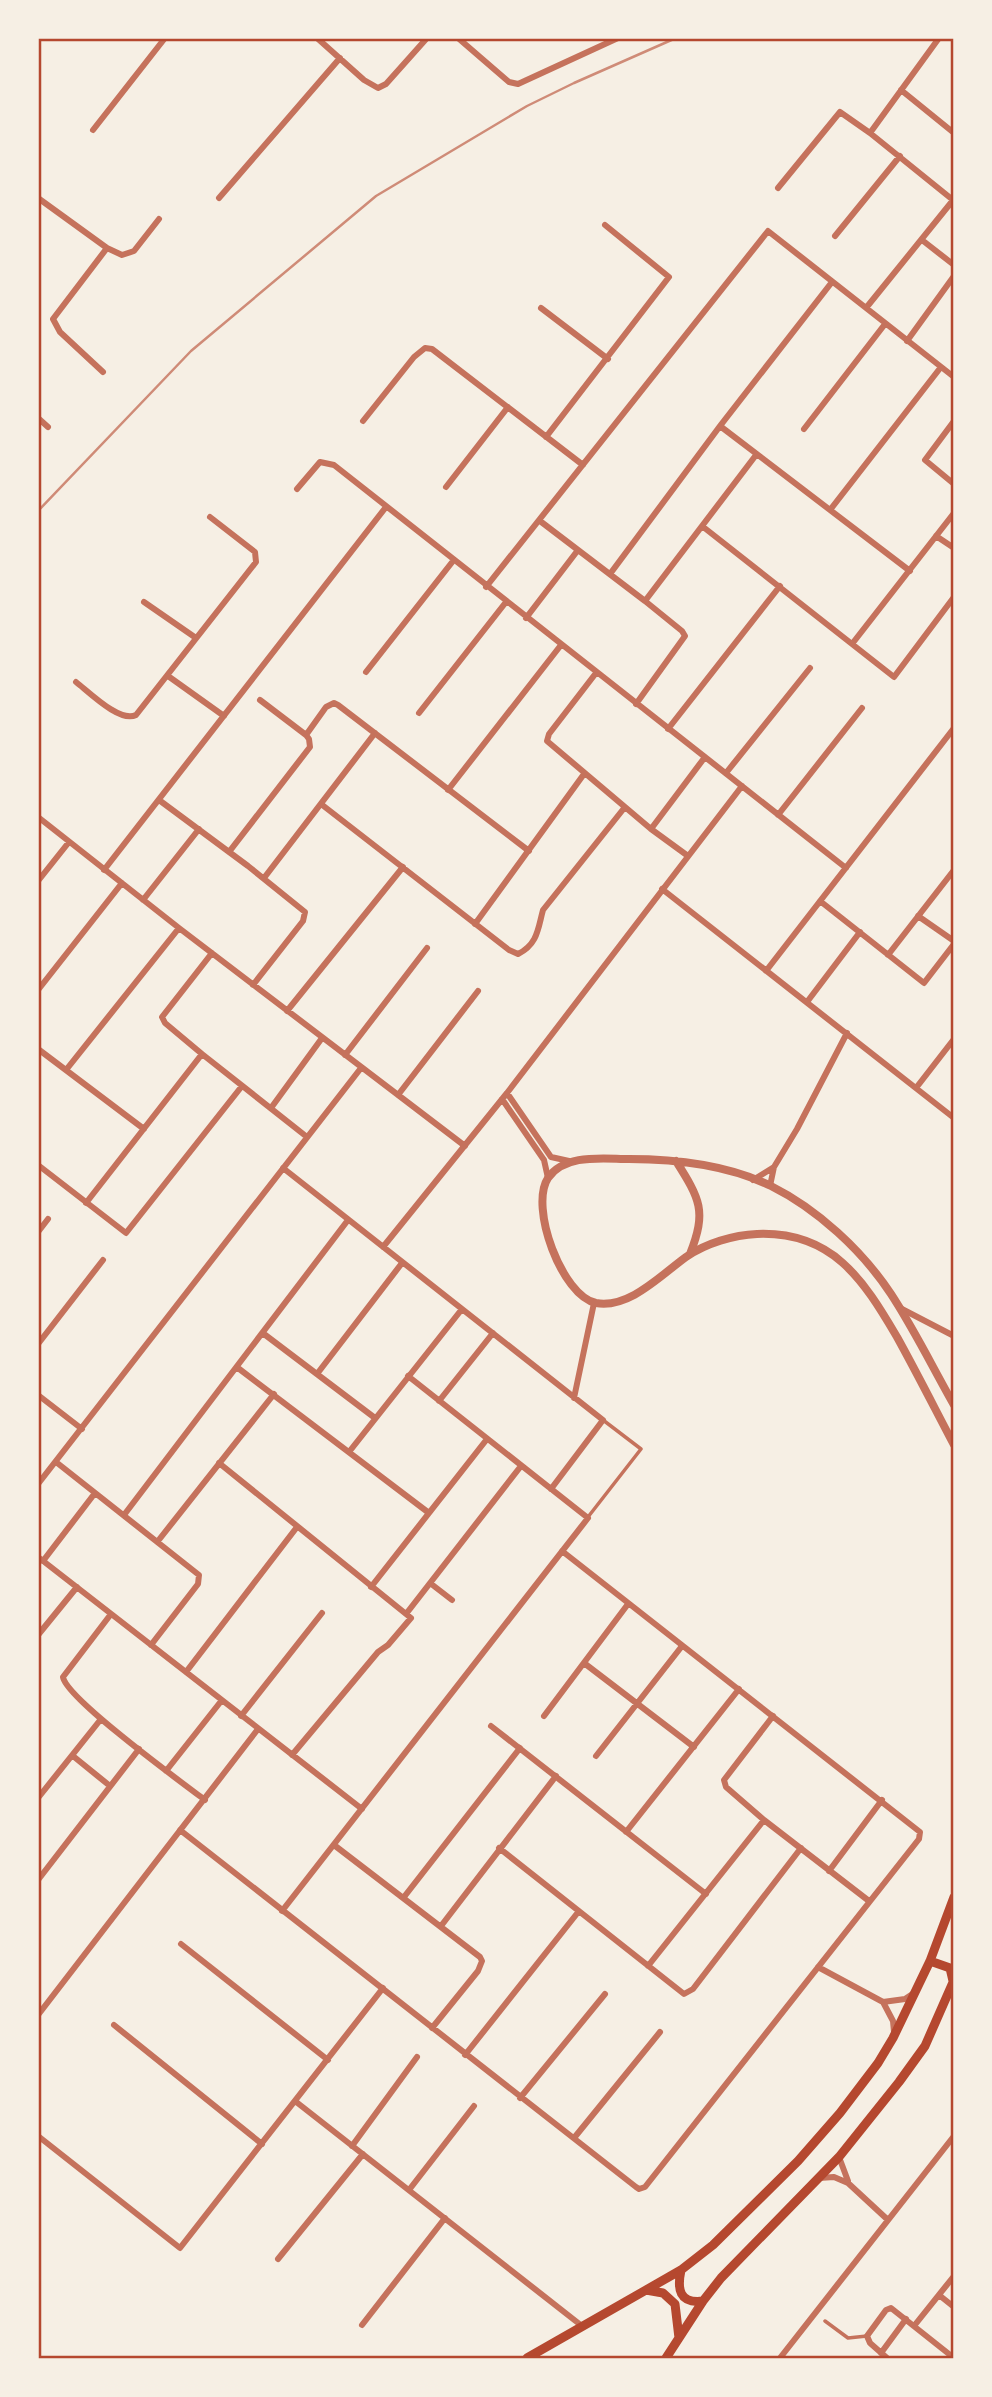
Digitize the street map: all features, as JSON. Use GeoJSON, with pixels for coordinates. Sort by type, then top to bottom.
{"type":"FeatureCollection","features":[{"type":"Feature","properties":{"kind":"main road"},"geometry":{"type":"LineString","coordinates":[[527,2358],[681,2270],[713,2245],[798,2161],[840,2113],[894,2038],[930,1961],[954,1897]]}},
{"type":"Feature","properties":{"kind":"main road"},"geometry":{"type":"LineString","coordinates":[[666,2358],[703,2301],[739,2259],[839,2157],[893,2091],[925,2046],[953,1980],[950,1968],[930,1961]]}},
{"type":"Feature","properties":{"kind":"main road"},"geometry":{"type":"LineString","coordinates":[[681,2270],[678,2282],[680,2292],[686,2299],[703,2301]]}},
{"type":"Feature","properties":{"kind":"main road"},"geometry":{"type":"LineString","coordinates":[[646,2290],[663,2292],[675,2304],[678,2338]]}},
{"type":"Feature","properties":{"kind":"street"},"geometry":{"type":"LineString","coordinates":[[93,130],[165,38]]}},
{"type":"Feature","properties":{"kind":"street"},"geometry":{"type":"LineString","coordinates":[[317,38],[364,80],[378,88],[386,84],[427,38]]}},
{"type":"Feature","properties":{"kind":"street"},"geometry":{"type":"LineString","coordinates":[[458,38],[509,82],[518,84],[618,38]]}},
{"type":"Feature","properties":{"kind":"street"},"geometry":{"type":"LineString","coordinates":[[870,132],[939,38]]}},
{"type":"Feature","properties":{"kind":"street"},"geometry":{"type":"LineString","coordinates":[[219,198],[340,58]]}},
{"type":"Feature","properties":{"kind":"street"},"geometry":{"type":"LineString","coordinates":[[901,90],[954,133]]}},
{"type":"Feature","properties":{"kind":"street"},"geometry":{"type":"LineString","coordinates":[[778,188],[837,113],[842,113],[870,132],[953,199],[866,308]]}},
{"type":"Feature","properties":{"kind":"street"},"geometry":{"type":"LineString","coordinates":[[835,236],[900,156]]}},
{"type":"Feature","properties":{"kind":"street"},"geometry":{"type":"LineString","coordinates":[[38,198],[117,254],[134,251],[159,219]]}},
{"type":"Feature","properties":{"kind":"street"},"geometry":{"type":"LineString","coordinates":[[546,437],[669,277],[605,225]]}},
{"type":"Feature","properties":{"kind":"street"},"geometry":{"type":"LineString","coordinates":[[486,587],[768,231],[954,377]]}},
{"type":"Feature","properties":{"kind":"street"},"geometry":{"type":"LineString","coordinates":[[922,240],[954,265]]}},
{"type":"Feature","properties":{"kind":"street"},"geometry":{"type":"LineString","coordinates":[[103,372],[60,332],[53,319],[107,248]]}},
{"type":"Feature","properties":{"kind":"street"},"geometry":{"type":"LineString","coordinates":[[907,341],[954,276]]}},
{"type":"Feature","properties":{"kind":"street"},"geometry":{"type":"LineString","coordinates":[[610,574],[832,282]]}},
{"type":"Feature","properties":{"kind":"street"},"geometry":{"type":"LineString","coordinates":[[541,308],[608,359]]}},
{"type":"Feature","properties":{"kind":"street"},"geometry":{"type":"LineString","coordinates":[[804,429],[885,324]]}},
{"type":"Feature","properties":{"kind":"street"},"geometry":{"type":"LineString","coordinates":[[363,421],[414,357],[425,348],[438,352],[583,465]]}},
{"type":"Feature","properties":{"kind":"street"},"geometry":{"type":"LineString","coordinates":[[830,510],[941,367]]}},
{"type":"Feature","properties":{"kind":"street"},"geometry":{"type":"LineString","coordinates":[[446,487],[508,407]]}},
{"type":"Feature","properties":{"kind":"street"},"geometry":{"type":"LineString","coordinates":[[38,418],[48,427]]}},
{"type":"Feature","properties":{"kind":"street"},"geometry":{"type":"LineString","coordinates":[[954,421],[925,460],[954,484]]}},
{"type":"Feature","properties":{"kind":"street"},"geometry":{"type":"LineString","coordinates":[[720,426],[910,571]]}},
{"type":"Feature","properties":{"kind":"street"},"geometry":{"type":"LineString","coordinates":[[645,601],[757,455]]}},
{"type":"Feature","properties":{"kind":"street"},"geometry":{"type":"LineString","coordinates":[[297,489],[316,466],[325,462],[334,465],[846,868]]}},
{"type":"Feature","properties":{"kind":"street"},"geometry":{"type":"LineString","coordinates":[[104,870],[386,507]]}},
{"type":"Feature","properties":{"kind":"street"},"geometry":{"type":"LineString","coordinates":[[852,643],[954,513]]}},
{"type":"Feature","properties":{"kind":"street"},"geometry":{"type":"LineString","coordinates":[[76,682],[121,717],[131,718],[168,676],[257,559],[255,552],[210,517]]}},
{"type":"Feature","properties":{"kind":"street"},"geometry":{"type":"LineString","coordinates":[[540,521],[645,601],[685,636],[636,704]]}},
{"type":"Feature","properties":{"kind":"street"},"geometry":{"type":"LineString","coordinates":[[702,526],[894,677],[954,597]]}},
{"type":"Feature","properties":{"kind":"street"},"geometry":{"type":"LineString","coordinates":[[936,536],[954,548]]}},
{"type":"Feature","properties":{"kind":"street"},"geometry":{"type":"LineString","coordinates":[[526,618],[578,550]]}},
{"type":"Feature","properties":{"kind":"street"},"geometry":{"type":"LineString","coordinates":[[366,672],[453,561]]}},
{"type":"Feature","properties":{"kind":"street"},"geometry":{"type":"LineString","coordinates":[[668,729],[780,586]]}},
{"type":"Feature","properties":{"kind":"street"},"geometry":{"type":"LineString","coordinates":[[144,602],[196,638]]}},
{"type":"Feature","properties":{"kind":"street"},"geometry":{"type":"LineString","coordinates":[[419,713],[506,602]]}},
{"type":"Feature","properties":{"kind":"street"},"geometry":{"type":"LineString","coordinates":[[448,790],[561,645]]}},
{"type":"Feature","properties":{"kind":"street"},"geometry":{"type":"LineString","coordinates":[[726,774],[810,668]]}},
{"type":"Feature","properties":{"kind":"street"},"geometry":{"type":"LineString","coordinates":[[596,673],[547,738],[548,744],[688,856]]}},
{"type":"Feature","properties":{"kind":"street"},"geometry":{"type":"LineString","coordinates":[[168,676],[224,716]]}},
{"type":"Feature","properties":{"kind":"street"},"geometry":{"type":"LineString","coordinates":[[229,852],[309,751],[310,743],[306,735],[260,700]]}},
{"type":"Feature","properties":{"kind":"street"},"geometry":{"type":"LineString","coordinates":[[306,735],[326,707],[334,703],[529,851]]}},
{"type":"Feature","properties":{"kind":"street"},"geometry":{"type":"LineString","coordinates":[[778,815],[862,708]]}},
{"type":"Feature","properties":{"kind":"street"},"geometry":{"type":"LineString","coordinates":[[766,971],[954,728]]}},
{"type":"Feature","properties":{"kind":"street"},"geometry":{"type":"LineString","coordinates":[[264,878],[375,733]]}},
{"type":"Feature","properties":{"kind":"street"},"geometry":{"type":"LineString","coordinates":[[651,829],[705,757]]}},
{"type":"Feature","properties":{"kind":"street"},"geometry":{"type":"LineString","coordinates":[[474,924],[584,774]]}},
{"type":"Feature","properties":{"kind":"street"},"geometry":{"type":"LineString","coordinates":[[383,1247],[504,1096],[742,786]]}},
{"type":"Feature","properties":{"kind":"street"},"geometry":{"type":"LineString","coordinates":[[159,800],[301,908],[305,916],[253,985]]}},
{"type":"Feature","properties":{"kind":"street"},"geometry":{"type":"LineString","coordinates":[[321,804],[474,924],[509,950],[521,954],[540,930],[543,910],[625,807]]}},
{"type":"Feature","properties":{"kind":"street"},"geometry":{"type":"LineString","coordinates":[[38,817],[465,1146]]}},
{"type":"Feature","properties":{"kind":"street"},"geometry":{"type":"LineString","coordinates":[[144,900],[199,829]]}},
{"type":"Feature","properties":{"kind":"street"},"geometry":{"type":"LineString","coordinates":[[38,881],[69,842]]}},
{"type":"Feature","properties":{"kind":"street"},"geometry":{"type":"LineString","coordinates":[[287,1011],[403,867]]}},
{"type":"Feature","properties":{"kind":"street"},"geometry":{"type":"LineString","coordinates":[[888,954],[954,870]]}},
{"type":"Feature","properties":{"kind":"street"},"geometry":{"type":"LineString","coordinates":[[38,990],[122,883]]}},
{"type":"Feature","properties":{"kind":"street"},"geometry":{"type":"LineString","coordinates":[[662,889],[951,1116],[954,1107]]}},
{"type":"Feature","properties":{"kind":"street"},"geometry":{"type":"LineString","coordinates":[[820,901],[924,983],[954,942],[918,916]]}},
{"type":"Feature","properties":{"kind":"street"},"geometry":{"type":"LineString","coordinates":[[66,1070],[179,928]]}},
{"type":"Feature","properties":{"kind":"street"},"geometry":{"type":"LineString","coordinates":[[807,1002],[860,932]]}},
{"type":"Feature","properties":{"kind":"street"},"geometry":{"type":"LineString","coordinates":[[345,1055],[428,948]]}},
{"type":"Feature","properties":{"kind":"street"},"geometry":{"type":"LineString","coordinates":[[212,953],[162,1017],[165,1023],[307,1137]]}},
{"type":"Feature","properties":{"kind":"street"},"geometry":{"type":"LineString","coordinates":[[398,1095],[478,991]]}},
{"type":"Feature","properties":{"kind":"street"},"geometry":{"type":"LineString","coordinates":[[770,1186],[774,1167],[847,1033]]}},
{"type":"Feature","properties":{"kind":"street"},"geometry":{"type":"LineString","coordinates":[[271,1108],[322,1038]]}},
{"type":"Feature","properties":{"kind":"street"},"geometry":{"type":"LineString","coordinates":[[916,1088],[954,1039]]}},
{"type":"Feature","properties":{"kind":"street"},"geometry":{"type":"LineString","coordinates":[[38,1049],[144,1129]]}},
{"type":"Feature","properties":{"kind":"street"},"geometry":{"type":"LineString","coordinates":[[86,1203],[202,1055]]}},
{"type":"Feature","properties":{"kind":"street"},"geometry":{"type":"LineString","coordinates":[[38,1485],[361,1068]]}},
{"type":"Feature","properties":{"kind":"street"},"geometry":{"type":"LineString","coordinates":[[38,1165],[126,1233],[242,1086]]}},
{"type":"Feature","properties":{"kind":"street"},"geometry":{"type":"LineString","coordinates":[[504,1096],[551,1157],[571,1162],[589,1159],[676,1161],[728,1171],[770,1186],[808,1209],[869,1264],[899,1308],[954,1405]]}},
{"type":"Feature","properties":{"kind":"street"},"geometry":{"type":"LineString","coordinates":[[504,1096],[544,1160],[548,1178],[541,1206],[547,1232],[567,1279],[579,1295],[594,1303],[623,1300],[690,1254],[725,1240],[768,1234],[807,1241],[838,1257],[853,1270],[876,1301],[954,1445]]}},
{"type":"Feature","properties":{"kind":"street"},"geometry":{"type":"LineString","coordinates":[[676,1161],[699,1206],[700,1227],[690,1254]]}},
{"type":"Feature","properties":{"kind":"street"},"geometry":{"type":"LineString","coordinates":[[548,1178],[571,1162]]}},
{"type":"Feature","properties":{"kind":"street"},"geometry":{"type":"LineString","coordinates":[[753,1180],[774,1167]]}},
{"type":"Feature","properties":{"kind":"street"},"geometry":{"type":"LineString","coordinates":[[283,1168],[603,1420],[551,1489]]}},
{"type":"Feature","properties":{"kind":"street"},"geometry":{"type":"LineString","coordinates":[[38,1232],[48,1219]]}},
{"type":"Feature","properties":{"kind":"street"},"geometry":{"type":"LineString","coordinates":[[124,1515],[348,1220]]}},
{"type":"Feature","properties":{"kind":"street"},"geometry":{"type":"LineString","coordinates":[[38,1344],[103,1260]]}},
{"type":"Feature","properties":{"kind":"street"},"geometry":{"type":"LineString","coordinates":[[317,1374],[402,1263]]}},
{"type":"Feature","properties":{"kind":"street"},"geometry":{"type":"LineString","coordinates":[[575,1398],[594,1303]]}},
{"type":"Feature","properties":{"kind":"street"},"geometry":{"type":"LineString","coordinates":[[899,1308],[954,1336]]}},
{"type":"Feature","properties":{"kind":"street"},"geometry":{"type":"LineString","coordinates":[[349,1452],[462,1309]]}},
{"type":"Feature","properties":{"kind":"street"},"geometry":{"type":"LineString","coordinates":[[439,1401],[493,1333]]}},
{"type":"Feature","properties":{"kind":"street"},"geometry":{"type":"LineString","coordinates":[[264,1334],[375,1418]]}},
{"type":"Feature","properties":{"kind":"street"},"geometry":{"type":"LineString","coordinates":[[238,1368],[429,1513]]}},
{"type":"Feature","properties":{"kind":"street"},"geometry":{"type":"LineString","coordinates":[[282,1911],[588,1518],[408,1376]]}},
{"type":"Feature","properties":{"kind":"street"},"geometry":{"type":"LineString","coordinates":[[158,1541],[274,1394]]}},
{"type":"Feature","properties":{"kind":"street"},"geometry":{"type":"LineString","coordinates":[[38,1395],[82,1429]]}},
{"type":"Feature","properties":{"kind":"street"},"geometry":{"type":"LineString","coordinates":[[371,1587],[487,1439]]}},
{"type":"Feature","properties":{"kind":"street"},"geometry":{"type":"LineString","coordinates":[[56,1462],[196,1572],[200,1580],[151,1645]]}},
{"type":"Feature","properties":{"kind":"street"},"geometry":{"type":"LineString","coordinates":[[219,1463],[411,1618],[388,1645],[378,1652],[292,1755]]}},
{"type":"Feature","properties":{"kind":"street"},"geometry":{"type":"LineString","coordinates":[[406,1614],[521,1466]]}},
{"type":"Feature","properties":{"kind":"street"},"geometry":{"type":"LineString","coordinates":[[95,1493],[41,1559],[362,1809]]}},
{"type":"Feature","properties":{"kind":"street"},"geometry":{"type":"LineString","coordinates":[[186,1672],[297,1527]]}},
{"type":"Feature","properties":{"kind":"street"},"geometry":{"type":"LineString","coordinates":[[180,1830],[520,2098],[636,2187],[645,2187],[920,1835],[918,1828],[562,1551]]}},
{"type":"Feature","properties":{"kind":"street"},"geometry":{"type":"LineString","coordinates":[[430,1583],[452,1600]]}},
{"type":"Feature","properties":{"kind":"street"},"geometry":{"type":"LineString","coordinates":[[38,1635],[77,1587]]}},
{"type":"Feature","properties":{"kind":"street"},"geometry":{"type":"LineString","coordinates":[[544,1716],[628,1604]]}},
{"type":"Feature","properties":{"kind":"street"},"geometry":{"type":"LineString","coordinates":[[241,1716],[321,1613]]}},
{"type":"Feature","properties":{"kind":"street"},"geometry":{"type":"LineString","coordinates":[[111,1614],[63,1677],[68,1689],[205,1800]]}},
{"type":"Feature","properties":{"kind":"street"},"geometry":{"type":"LineString","coordinates":[[596,1756],[682,1646]]}},
{"type":"Feature","properties":{"kind":"street"},"geometry":{"type":"LineString","coordinates":[[584,1663],[694,1747]]}},
{"type":"Feature","properties":{"kind":"street"},"geometry":{"type":"LineString","coordinates":[[626,1832],[739,1689]]}},
{"type":"Feature","properties":{"kind":"street"},"geometry":{"type":"LineString","coordinates":[[166,1771],[222,1700]]}},
{"type":"Feature","properties":{"kind":"street"},"geometry":{"type":"LineString","coordinates":[[773,1716],[724,1780],[727,1789],[869,1901]]}},
{"type":"Feature","properties":{"kind":"street"},"geometry":{"type":"LineString","coordinates":[[40,1793],[102,1718]]}},
{"type":"Feature","properties":{"kind":"street"},"geometry":{"type":"LineString","coordinates":[[491,1726],[706,1894]]}},
{"type":"Feature","properties":{"kind":"street"},"geometry":{"type":"LineString","coordinates":[[38,2015],[258,1729]]}},
{"type":"Feature","properties":{"kind":"street"},"geometry":{"type":"LineString","coordinates":[[404,1897],[520,1748]]}},
{"type":"Feature","properties":{"kind":"street"},"geometry":{"type":"LineString","coordinates":[[38,1880],[139,1749]]}},
{"type":"Feature","properties":{"kind":"street"},"geometry":{"type":"LineString","coordinates":[[73,1756],[110,1786]]}},
{"type":"Feature","properties":{"kind":"street"},"geometry":{"type":"LineString","coordinates":[[441,1926],[556,1776]]}},
{"type":"Feature","properties":{"kind":"street"},"geometry":{"type":"LineString","coordinates":[[829,1871],[882,1800]]}},
{"type":"Feature","properties":{"kind":"street"},"geometry":{"type":"LineString","coordinates":[[648,1966],[764,1820]]}},
{"type":"Feature","properties":{"kind":"street"},"geometry":{"type":"LineString","coordinates":[[334,1845],[477,1953],[482,1962],[478,1971],[432,2028]]}},
{"type":"Feature","properties":{"kind":"street"},"geometry":{"type":"LineString","coordinates":[[499,1848],[684,1994],[691,1992],[801,1848]]}},
{"type":"Feature","properties":{"kind":"street"},"geometry":{"type":"LineString","coordinates":[[465,2055],[579,1911]]}},
{"type":"Feature","properties":{"kind":"street"},"geometry":{"type":"LineString","coordinates":[[181,1944],[328,2060]]}},
{"type":"Feature","properties":{"kind":"street"},"geometry":{"type":"LineString","coordinates":[[818,1966],[883,2002],[893,2021],[894,2038]]}},
{"type":"Feature","properties":{"kind":"street"},"geometry":{"type":"LineString","coordinates":[[883,2002],[905,1998],[914,1993],[921,1980]]}},
{"type":"Feature","properties":{"kind":"street"},"geometry":{"type":"LineString","coordinates":[[38,2136],[180,2248],[383,1988]]}},
{"type":"Feature","properties":{"kind":"street"},"geometry":{"type":"LineString","coordinates":[[520,2098],[605,1994]]}},
{"type":"Feature","properties":{"kind":"street"},"geometry":{"type":"LineString","coordinates":[[114,2025],[262,2144]]}},
{"type":"Feature","properties":{"kind":"street"},"geometry":{"type":"LineString","coordinates":[[574,2138],[660,2032]]}},
{"type":"Feature","properties":{"kind":"street"},"geometry":{"type":"LineString","coordinates":[[352,2146],[417,2057]]}},
{"type":"Feature","properties":{"kind":"street"},"geometry":{"type":"LineString","coordinates":[[295,2101],[582,2326]]}},
{"type":"Feature","properties":{"kind":"street"},"geometry":{"type":"LineString","coordinates":[[409,2190],[474,2106]]}},
{"type":"Feature","properties":{"kind":"street"},"geometry":{"type":"LineString","coordinates":[[780,2358],[954,2136]]}},
{"type":"Feature","properties":{"kind":"street"},"geometry":{"type":"LineString","coordinates":[[278,2259],[363,2154]]}},
{"type":"Feature","properties":{"kind":"street"},"geometry":{"type":"LineString","coordinates":[[839,2157],[848,2183]]}},
{"type":"Feature","properties":{"kind":"street"},"geometry":{"type":"LineString","coordinates":[[819,2178],[834,2177],[848,2183],[888,2220]]}},
{"type":"Feature","properties":{"kind":"street"},"geometry":{"type":"LineString","coordinates":[[362,2325],[445,2218]]}},
{"type":"Feature","properties":{"kind":"street"},"geometry":{"type":"LineString","coordinates":[[914,2326],[954,2276]]}},
{"type":"Feature","properties":{"kind":"street"},"geometry":{"type":"LineString","coordinates":[[939,2295],[954,2307]]}},
{"type":"Feature","properties":{"kind":"street"},"geometry":{"type":"LineString","coordinates":[[906,2319],[884,2356],[870,2343],[867,2336],[889,2308],[894,2309],[906,2319],[914,2326],[951,2357]]}},
{"type":"Feature","properties":{"kind":"lane"},"geometry":{"type":"LineString","coordinates":[[588,1518],[641,1449],[603,1420]]}},
{"type":"Feature","properties":{"kind":"lane"},"geometry":{"type":"LineString","coordinates":[[825,2320],[848,2339],[867,2336]]}},
{"type":"Feature","properties":{"kind":"railway"},"geometry":{"type":"LineString","coordinates":[[38,511],[191,351],[376,196],[527,106],[676,38]]}}]}
